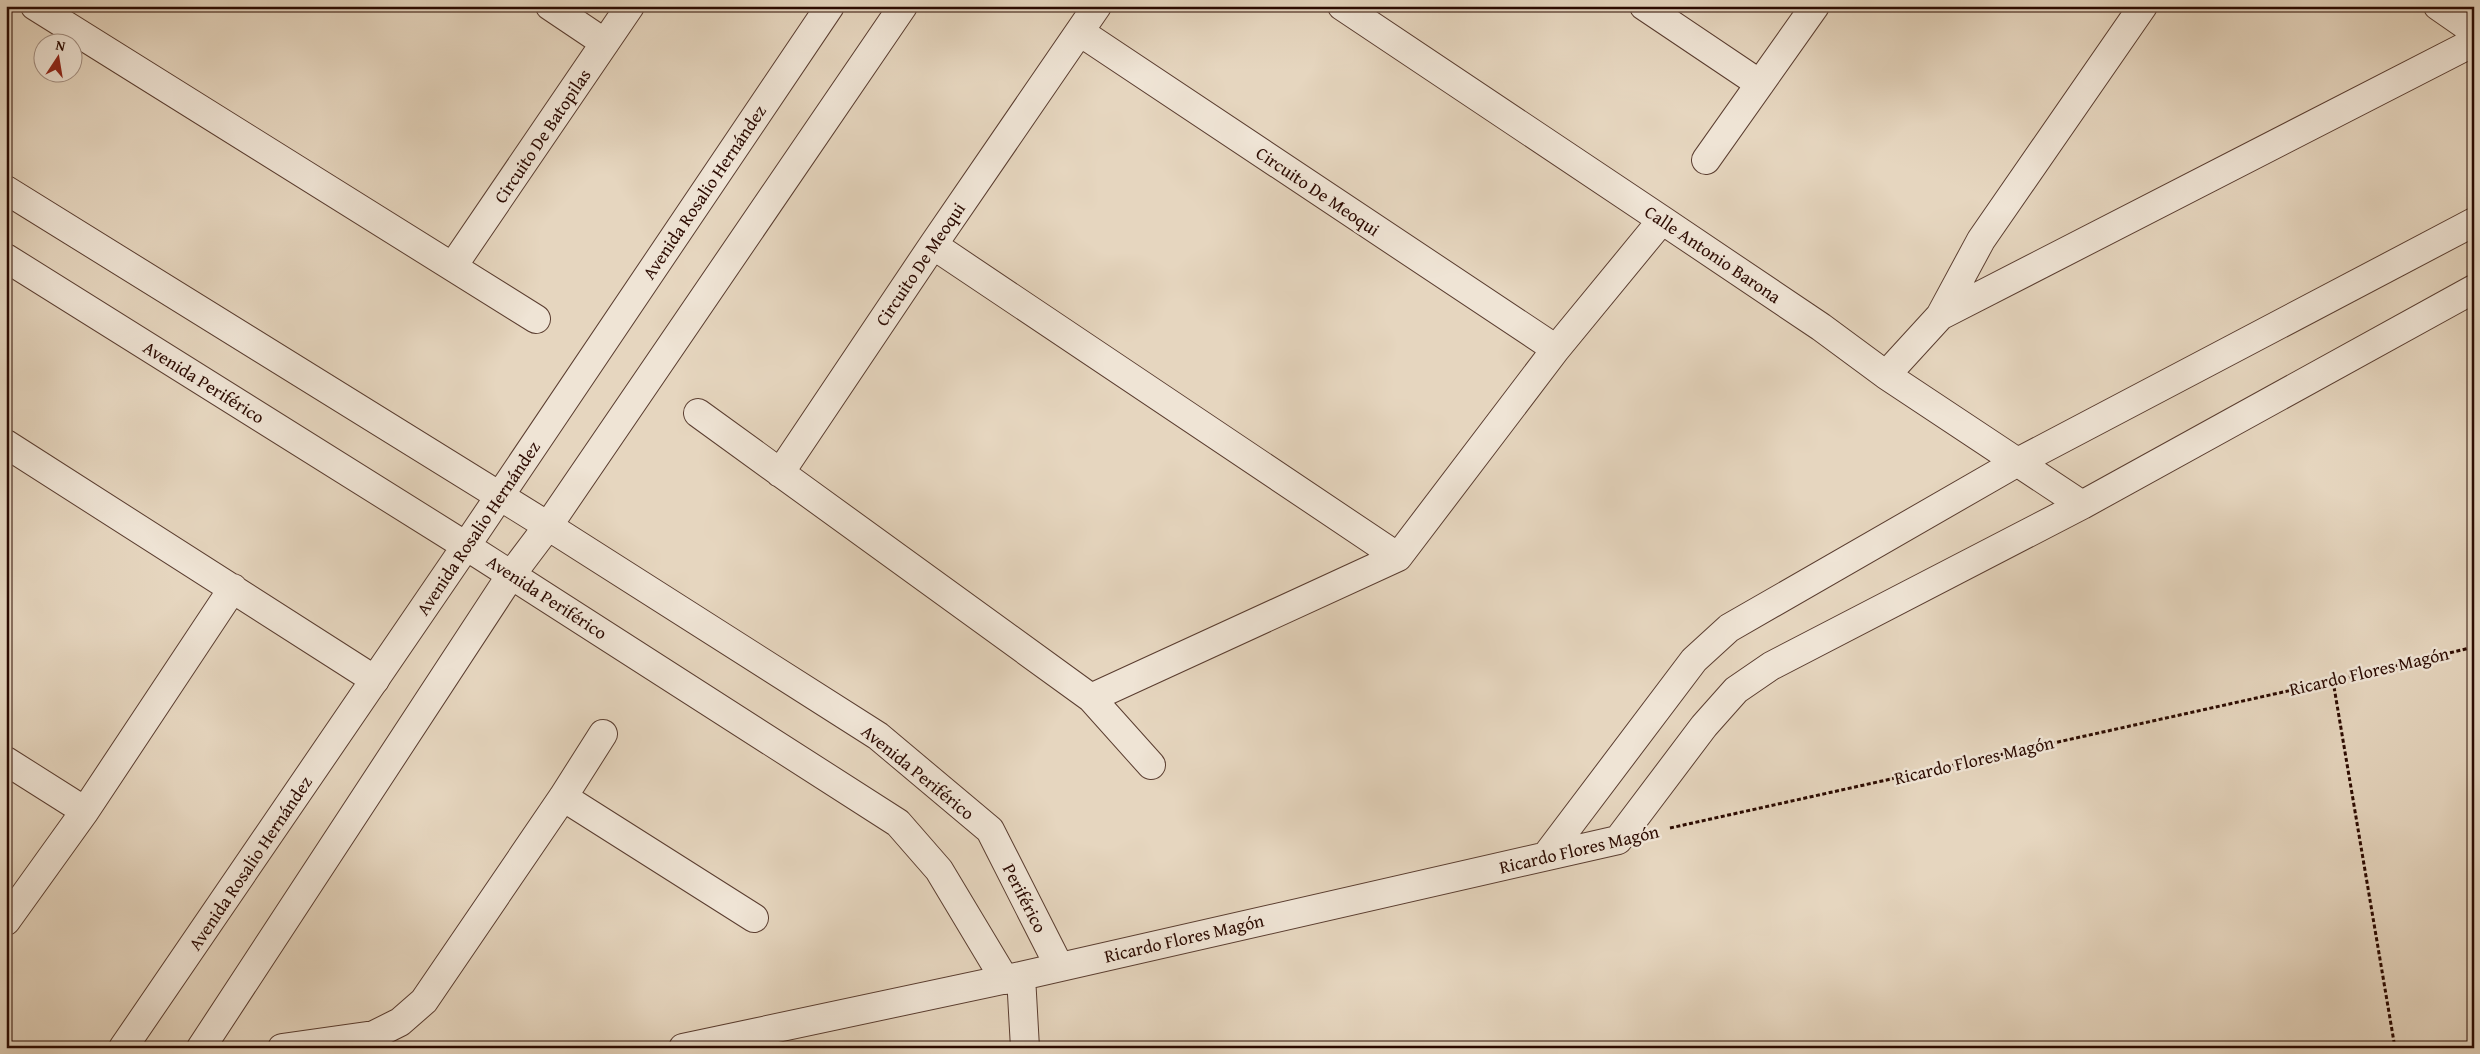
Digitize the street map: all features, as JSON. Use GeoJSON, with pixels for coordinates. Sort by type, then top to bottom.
{"type":"FeatureCollection","features":[{"type":"Feature","properties":{"kind":"street"},"geometry":{"type":"LineString","coordinates":[[35,6],[536,319]]}},
{"type":"Feature","properties":{"kind":"street"},"geometry":{"type":"LineString","coordinates":[[550,6],[605,42]]}},
{"type":"Feature","properties":{"kind":"street","name":"Circuito De Batopilas"},"geometry":{"type":"LineString","coordinates":[[453,266],[630,6]]}},
{"type":"Feature","properties":{"kind":"street","name":"Avenida Rosalio Hernández"},"geometry":{"type":"LineString","coordinates":[[123,1048],[466,546],[830,6]]}},
{"type":"Feature","properties":{"kind":"street"},"geometry":{"type":"LineString","coordinates":[[201,1048],[511,574],[548,526],[903,6]]}},
{"type":"Feature","properties":{"kind":"street","name":"Circuito De Meoqui"},"geometry":{"type":"LineString","coordinates":[[780,473],[932,245],[1097,6]]}},
{"type":"Feature","properties":{"kind":"street","name":"Calle Antonio Barona"},"geometry":{"type":"LineString","coordinates":[[1342,6],[1821,327],[1886,375],[2016,463],[2082,505]]}},
{"type":"Feature","properties":{"kind":"street"},"geometry":{"type":"LineString","coordinates":[[1644,6],[1760,84]]}},
{"type":"Feature","properties":{"kind":"street"},"geometry":{"type":"LineString","coordinates":[[1706,160],[1815,6]]}},
{"type":"Feature","properties":{"kind":"street"},"geometry":{"type":"LineString","coordinates":[[1886,375],[1940,316],[1981,240],[2143,6]]}},
{"type":"Feature","properties":{"kind":"street"},"geometry":{"type":"LineString","coordinates":[[2438,6],[2474,31]]}},
{"type":"Feature","properties":{"kind":"street","name":"Circuito De Meoqui"},"geometry":{"type":"LineString","coordinates":[[1080,32],[1556,349]]}},
{"type":"Feature","properties":{"kind":"street"},"geometry":{"type":"LineString","coordinates":[[1940,316],[2474,42]]}},
{"type":"Feature","properties":{"kind":"street","name":"Avenida Periférico"},"geometry":{"type":"LineString","coordinates":[[6,190],[548,526],[878,736],[990,830]]}},
{"type":"Feature","properties":{"kind":"street"},"geometry":{"type":"LineString","coordinates":[[1091,698],[1398,557],[1556,349],[1662,220]]}},
{"type":"Feature","properties":{"kind":"street"},"geometry":{"type":"LineString","coordinates":[[1546,856],[1694,660],[1729,628],[2016,463],[2474,222]]}},
{"type":"Feature","properties":{"kind":"street"},"geometry":{"type":"LineString","coordinates":[[932,245],[1398,557]]}},
{"type":"Feature","properties":{"kind":"street","name":"Avenida Periférico"},"geometry":{"type":"LineString","coordinates":[[6,258],[511,574],[898,823],[939,870],[1013,978]]}},
{"type":"Feature","properties":{"kind":"street"},"geometry":{"type":"LineString","coordinates":[[2082,505],[2474,289]]}},
{"type":"Feature","properties":{"kind":"street"},"geometry":{"type":"LineString","coordinates":[[698,413],[1091,698],[1151,765]]}},
{"type":"Feature","properties":{"kind":"street"},"geometry":{"type":"LineString","coordinates":[[6,444],[375,680]]}},
{"type":"Feature","properties":{"kind":"street","name":"Ricardo Flores Magón"},"geometry":{"type":"LineString","coordinates":[[683,1048],[722,1043],[1618,840],[1704,726],[1736,690],[1771,666],[2082,505]]}},
{"type":"Feature","properties":{"kind":"street"},"geometry":{"type":"LineString","coordinates":[[6,921],[85,811],[233,588]]}},
{"type":"Feature","properties":{"kind":"street"},"geometry":{"type":"LineString","coordinates":[[282,1048],[374,1034],[400,1022],[424,1001],[563,797],[603,734]]}},
{"type":"Feature","properties":{"kind":"street"},"geometry":{"type":"LineString","coordinates":[[6,761],[85,811]]}},
{"type":"Feature","properties":{"kind":"street"},"geometry":{"type":"LineString","coordinates":[[563,797],[754,918]]}},
{"type":"Feature","properties":{"kind":"street","name":"Periférico"},"geometry":{"type":"LineString","coordinates":[[990,830],[1060,966]]}},
{"type":"Feature","properties":{"kind":"street"},"geometry":{"type":"LineString","coordinates":[[1013,978],[1024,1048]]}},
{"type":"Feature","properties":{"kind":"path","name":"Ricardo Flores Magón"},"geometry":{"type":"LineString","coordinates":[[1666,829],[2333,681],[2474,647]]}},
{"type":"Feature","properties":{"kind":"path"},"geometry":{"type":"LineString","coordinates":[[2333,681],[2395,1048]]}}]}
